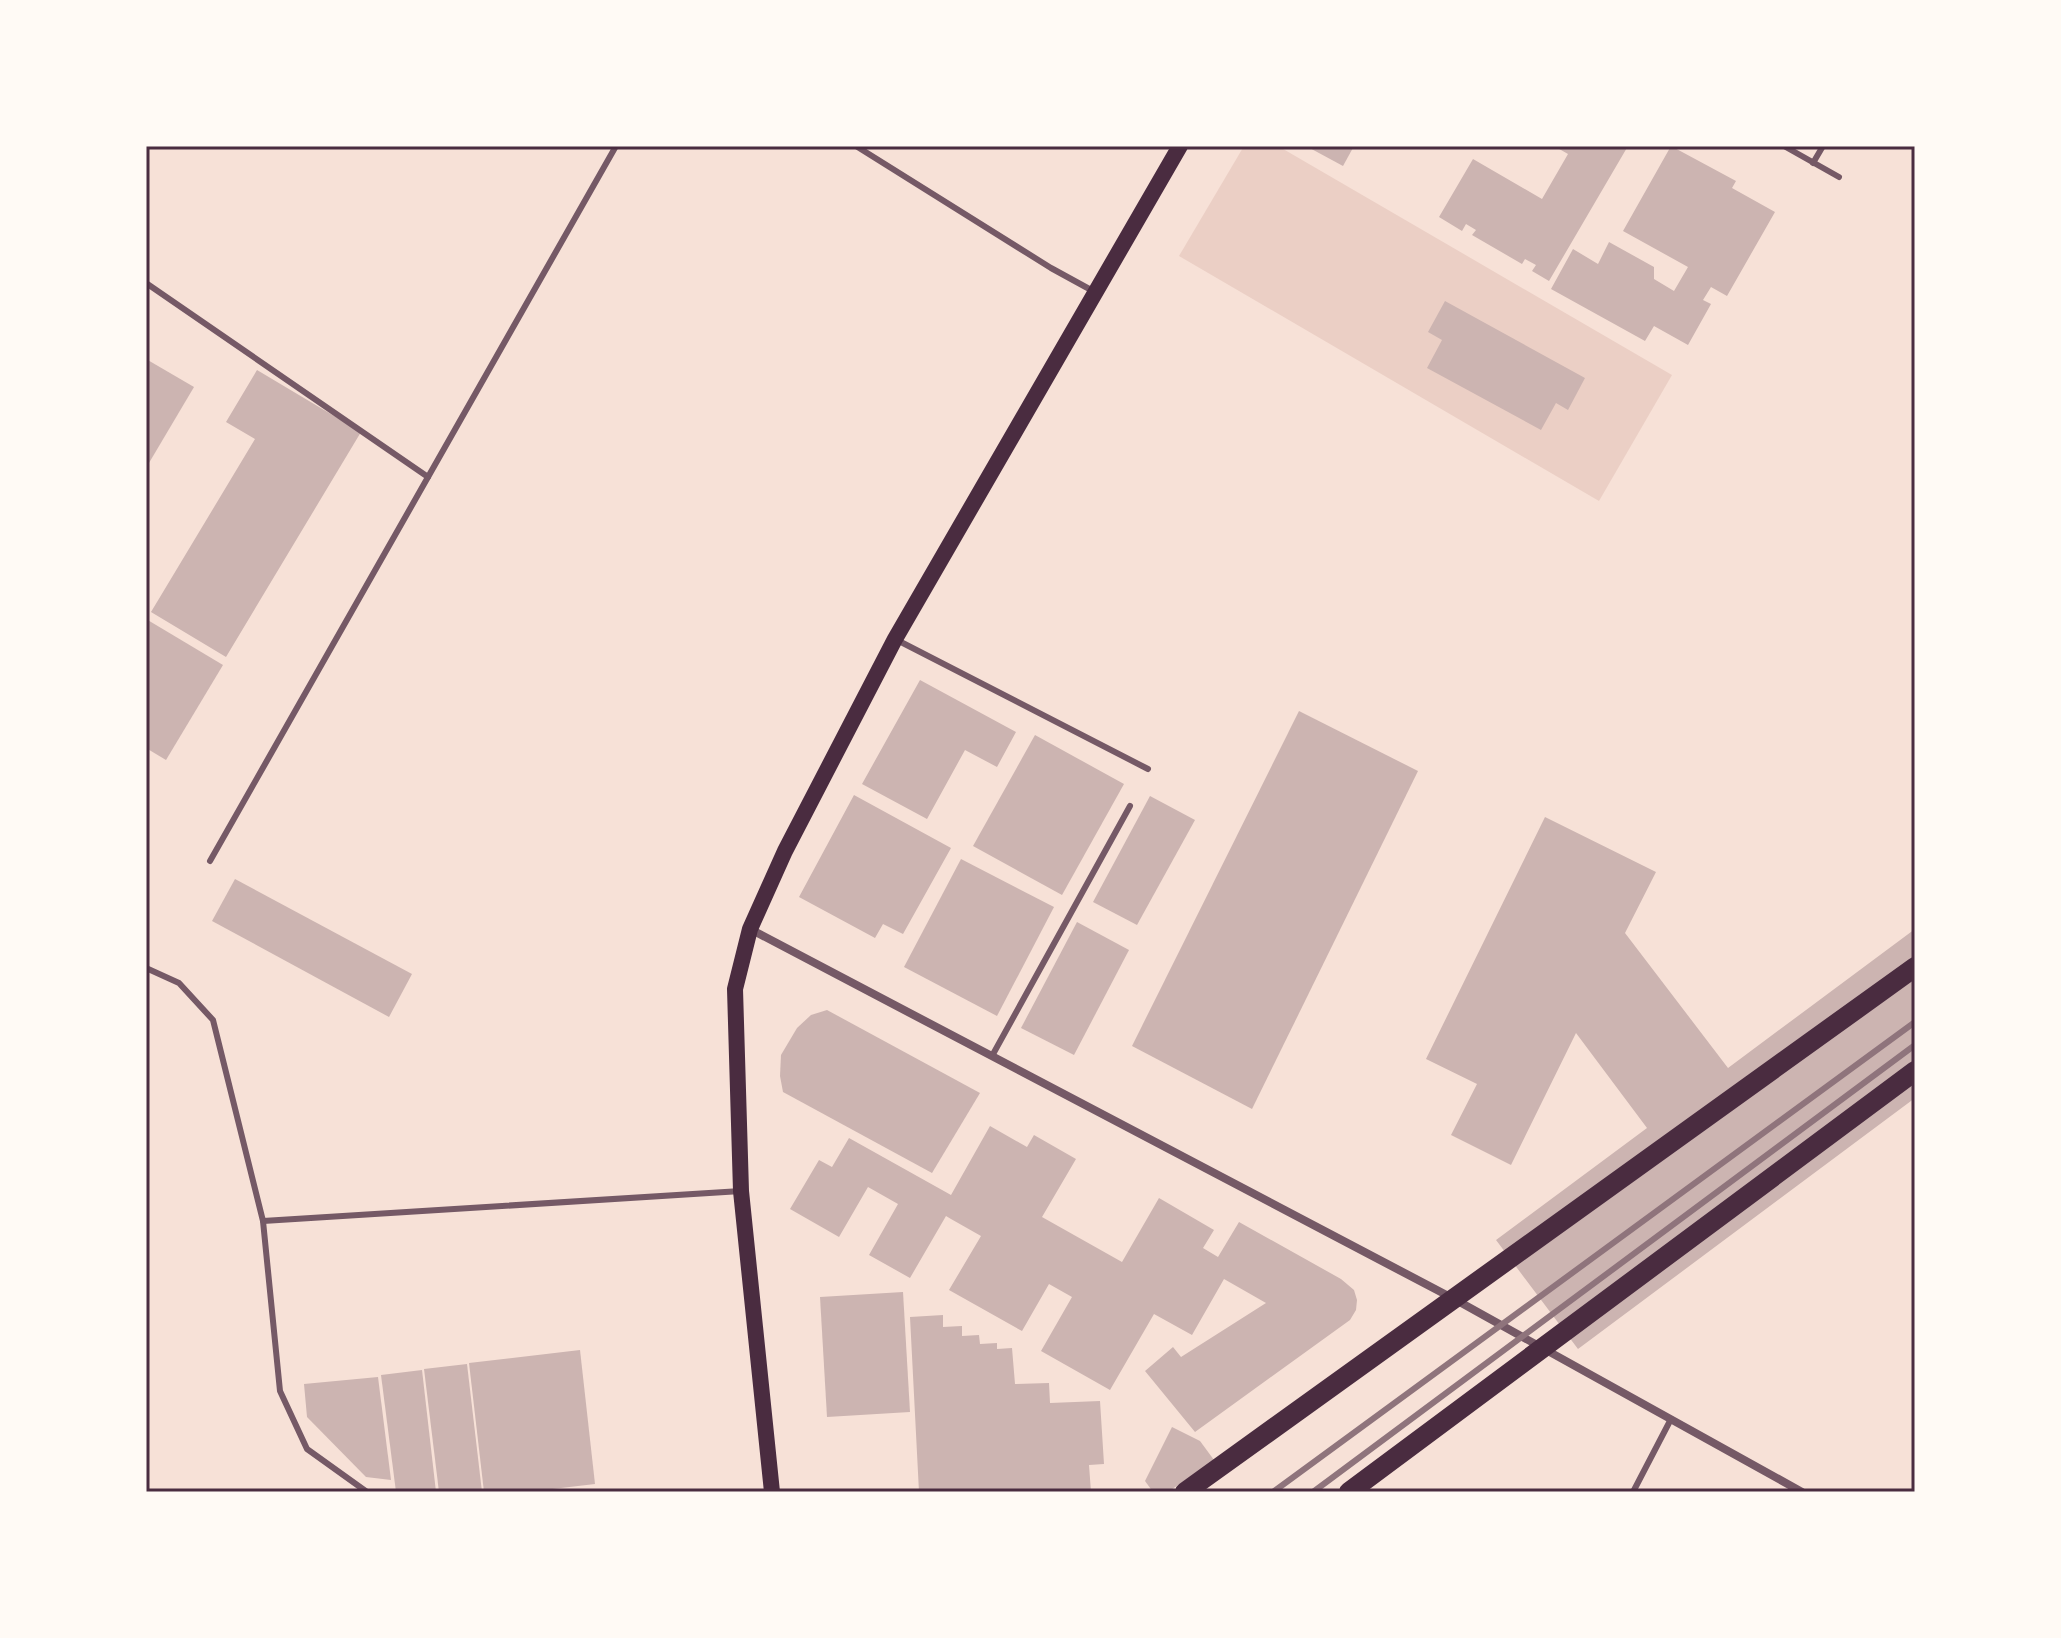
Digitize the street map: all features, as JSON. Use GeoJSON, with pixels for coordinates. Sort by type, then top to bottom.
{"type":"FeatureCollection","features":[{"type":"Feature","properties":{"kind":"main road"},"geometry":{"type":"LineString","coordinates":[[772,1492],[741,1191],[735,989],[750,929],[785,851],[895,639],[1180,146]]}},
{"type":"Feature","properties":{"kind":"main road"},"geometry":{"type":"LineString","coordinates":[[1185,1492],[1915,967]]}},
{"type":"Feature","properties":{"kind":"main road"},"geometry":{"type":"LineString","coordinates":[[1349,1492],[1915,1071]]}},
{"type":"Feature","properties":{"kind":"street"},"geometry":{"type":"LineString","coordinates":[[750,929],[1456,1300],[1802,1492]]}},
{"type":"Feature","properties":{"kind":"lane"},"geometry":{"type":"LineString","coordinates":[[210,861],[616,146]]}},
{"type":"Feature","properties":{"kind":"lane"},"geometry":{"type":"LineString","coordinates":[[856,146],[1096,293]]}},
{"type":"Feature","properties":{"kind":"lane"},"geometry":{"type":"LineString","coordinates":[[1784,146],[1839,177]]}},
{"type":"Feature","properties":{"kind":"lane"},"geometry":{"type":"LineString","coordinates":[[1813,163],[1823,146]]}},
{"type":"Feature","properties":{"kind":"lane"},"geometry":{"type":"LineString","coordinates":[[146,283],[428,477]]}},
{"type":"Feature","properties":{"kind":"lane"},"geometry":{"type":"LineString","coordinates":[[895,639],[1148,769]]}},
{"type":"Feature","properties":{"kind":"lane"},"geometry":{"type":"LineString","coordinates":[[992,1056],[1130,806]]}},
{"type":"Feature","properties":{"kind":"lane"},"geometry":{"type":"LineString","coordinates":[[146,968],[179,983],[213,1020],[263,1221],[280,1391],[307,1449],[367,1492]]}},
{"type":"Feature","properties":{"kind":"lane"},"geometry":{"type":"LineString","coordinates":[[263,1221],[741,1191]]}},
{"type":"Feature","properties":{"kind":"lane"},"geometry":{"type":"LineString","coordinates":[[1633,1492],[1671,1419]]}},
{"type":"Feature","properties":{"kind":"shaded area"},"geometry":{"type":"Polygon","coordinates":[[[1244,146],[1278,146],[1672,375],[1599,501],[1179,256],[1244,146]]]}},
{"type":"Feature","properties":{"kind":"building"},"geometry":{"type":"Polygon","coordinates":[[[1306,146],[1354,146],[1343,166],[1306,146]]]}},
{"type":"Feature","properties":{"kind":"building"},"geometry":{"type":"Polygon","coordinates":[[[1554,146],[1628,146],[1549,281],[1532,271],[1536,265],[1525,259],[1522,264],[1472,235],[1476,230],[1466,224],[1462,231],[1439,217],[1473,159],[1542,199],[1568,154],[1554,146]]]}},
{"type":"Feature","properties":{"kind":"building"},"geometry":{"type":"Polygon","coordinates":[[[1671,146],[1736,181],[1732,188],[1775,212],[1727,296],[1711,287],[1703,300],[1711,304],[1688,345],[1654,326],[1645,341],[1551,289],[1573,249],[1598,264],[1609,242],[1654,267],[1654,279],[1674,291],[1688,267],[1623,231],[1671,146]]]}},
{"type":"Feature","properties":{"kind":"building"},"geometry":{"type":"Polygon","coordinates":[[[1445,301],[1585,378],[1568,410],[1556,403],[1541,430],[1427,368],[1442,340],[1428,332],[1445,301]]]}},
{"type":"Feature","properties":{"kind":"building"},"geometry":{"type":"Polygon","coordinates":[[[146,359],[194,387],[146,468],[146,359]]]}},
{"type":"Feature","properties":{"kind":"building"},"geometry":{"type":"Polygon","coordinates":[[[257,370],[361,432],[226,657],[151,612],[255,439],[226,422],[257,370]]]}},
{"type":"Feature","properties":{"kind":"building"},"geometry":{"type":"Polygon","coordinates":[[[146,619],[223,665],[166,760],[146,748],[146,619]]]}},
{"type":"Feature","properties":{"kind":"building"},"geometry":{"type":"Polygon","coordinates":[[[920,680],[1016,732],[997,767],[965,750],[927,819],[862,784],[920,680]]]}},
{"type":"Feature","properties":{"kind":"building"},"geometry":{"type":"Polygon","coordinates":[[[1299,711],[1418,771],[1252,1109],[1132,1046],[1299,711]]]}},
{"type":"Feature","properties":{"kind":"building"},"geometry":{"type":"Polygon","coordinates":[[[1035,735],[1124,784],[1062,895],[973,846],[1035,735]]]}},
{"type":"Feature","properties":{"kind":"building"},"geometry":{"type":"Polygon","coordinates":[[[854,795],[951,848],[903,934],[883,924],[875,938],[799,897],[854,795]]]}},
{"type":"Feature","properties":{"kind":"building"},"geometry":{"type":"Polygon","coordinates":[[[1150,796],[1195,820],[1137,925],[1093,902],[1150,796]]]}},
{"type":"Feature","properties":{"kind":"building"},"geometry":{"type":"Polygon","coordinates":[[[1545,817],[1656,872],[1625,933],[1728,1068],[1915,929],[1915,1098],[1578,1349],[1496,1240],[1647,1128],[1576,1033],[1511,1165],[1451,1135],[1477,1084],[1426,1059],[1545,817]]]}},
{"type":"Feature","properties":{"kind":"building"},"geometry":{"type":"Polygon","coordinates":[[[961,859],[1054,907],[997,1016],[904,967],[961,859]]]}},
{"type":"Feature","properties":{"kind":"building"},"geometry":{"type":"Polygon","coordinates":[[[235,879],[412,974],[389,1017],[212,921],[235,879]]]}},
{"type":"Feature","properties":{"kind":"building"},"geometry":{"type":"Polygon","coordinates":[[[1077,922],[1129,950],[1074,1055],[1021,1028],[1077,922]]]}},
{"type":"Feature","properties":{"kind":"building"},"geometry":{"type":"Polygon","coordinates":[[[827,1010],[980,1093],[932,1173],[783,1092],[781,1055],[797,1028],[811,1015],[827,1010]]]}},
{"type":"Feature","properties":{"kind":"building"},"geometry":{"type":"Polygon","coordinates":[[[990,1126],[1027,1147],[1034,1135],[1076,1159],[1042,1217],[1122,1262],[1159,1198],[1214,1230],[1203,1248],[1218,1257],[1239,1222],[1341,1279],[1354,1290],[1356,1310],[1350,1320],[1195,1432],[1145,1371],[1173,1347],[1181,1357],[1266,1303],[1224,1279],[1192,1335],[1154,1314],[1110,1390],[1041,1351],[1072,1297],[1049,1284],[1022,1331],[949,1290],[981,1236],[946,1216],[910,1278],[869,1255],[898,1204],[868,1187],[839,1237],[790,1209],[819,1160],[832,1167],[849,1138],[951,1195],[990,1126]]]}},
{"type":"Feature","properties":{"kind":"building"},"geometry":{"type":"Polygon","coordinates":[[[903,1292],[910,1412],[827,1417],[820,1297],[903,1292]]]}},
{"type":"Feature","properties":{"kind":"building"},"geometry":{"type":"Polygon","coordinates":[[[943,1315],[943,1327],[962,1326],[962,1336],[979,1335],[980,1344],[997,1343],[997,1349],[1012,1348],[1015,1384],[1049,1383],[1050,1403],[1100,1401],[1104,1464],[1089,1465],[1091,1492],[919,1492],[910,1317],[943,1315]]]}},
{"type":"Feature","properties":{"kind":"building"},"geometry":{"type":"Polygon","coordinates":[[[580,1350],[595,1484],[527,1492],[484,1492],[469,1363],[580,1350]]]}},
{"type":"Feature","properties":{"kind":"building"},"geometry":{"type":"Polygon","coordinates":[[[467,1364],[482,1492],[439,1492],[424,1369],[467,1364]]]}},
{"type":"Feature","properties":{"kind":"building"},"geometry":{"type":"Polygon","coordinates":[[[422,1370],[436,1492],[396,1492],[381,1375],[422,1370]]]}},
{"type":"Feature","properties":{"kind":"building"},"geometry":{"type":"Polygon","coordinates":[[[378,1377],[391,1480],[366,1477],[307,1417],[304,1384],[378,1377]]]}},
{"type":"Feature","properties":{"kind":"building"},"geometry":{"type":"Polygon","coordinates":[[[1172,1427],[1200,1441],[1214,1460],[1168,1492],[1153,1492],[1145,1481],[1172,1427]]]}},
{"type":"Feature","properties":{"kind":"railway"},"geometry":{"type":"LineString","coordinates":[[1273,1492],[1915,1022]]}},
{"type":"Feature","properties":{"kind":"railway"},"geometry":{"type":"LineString","coordinates":[[1313,1492],[1915,1045]]}}]}
